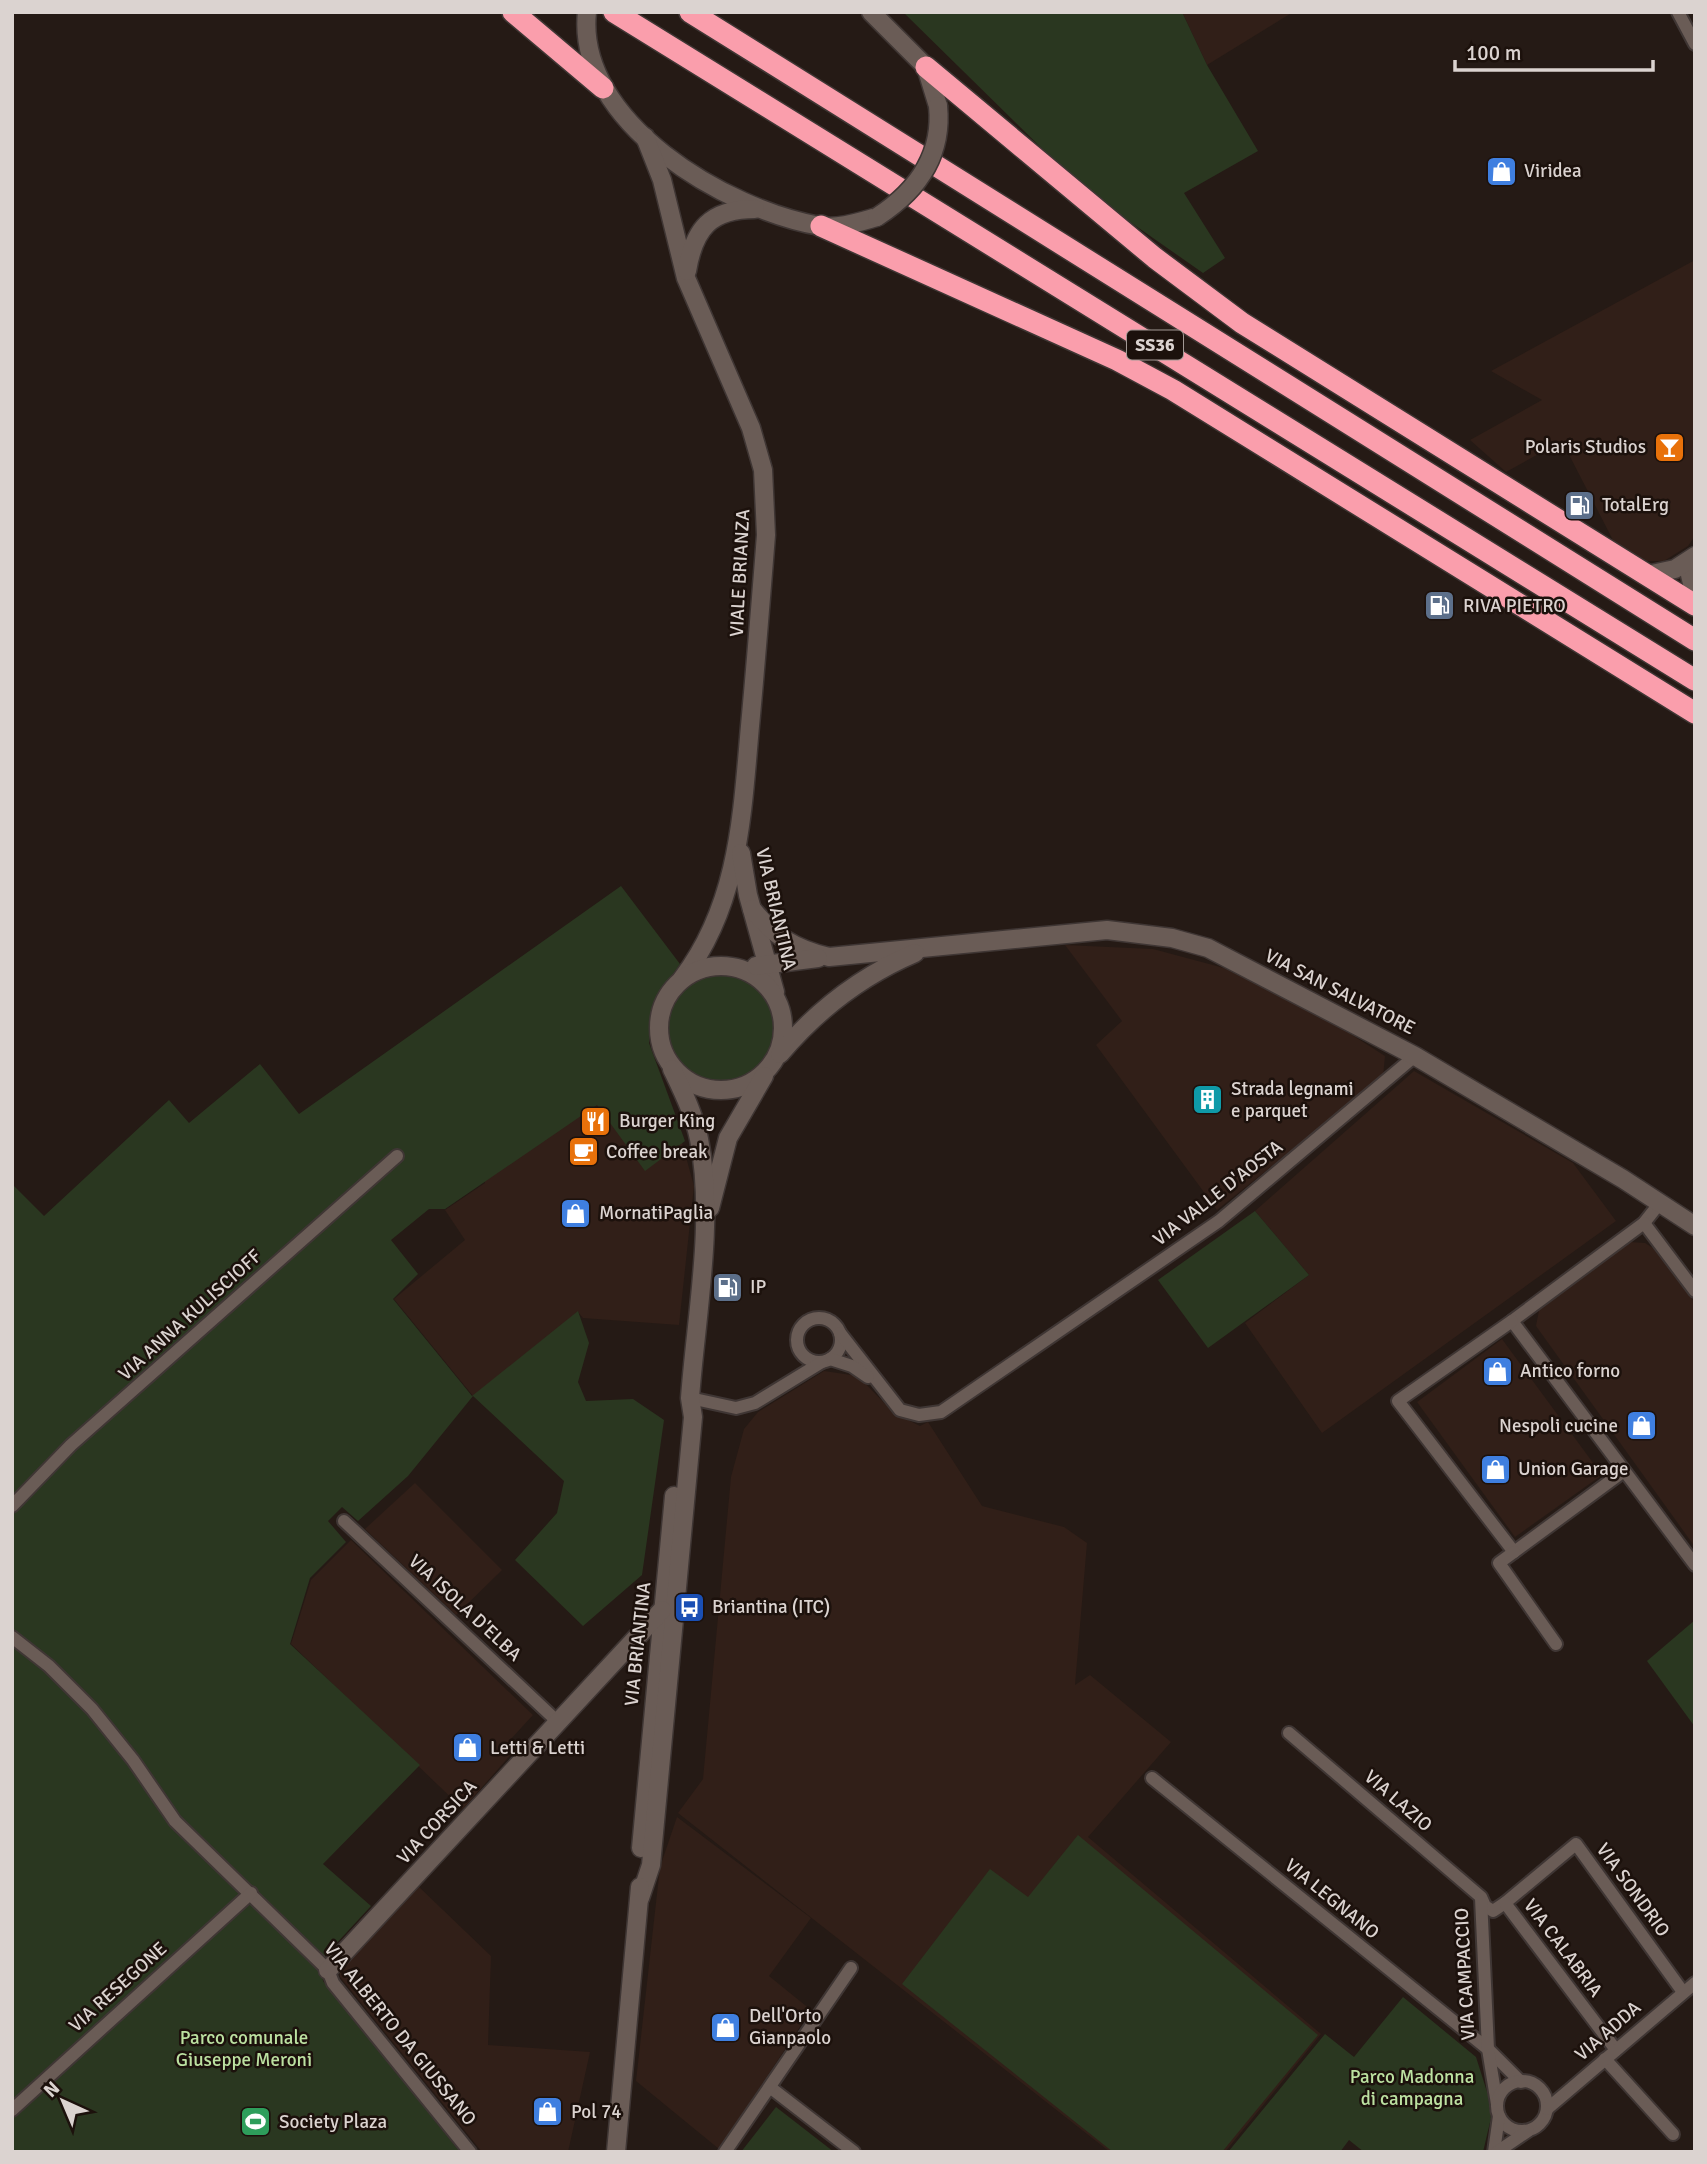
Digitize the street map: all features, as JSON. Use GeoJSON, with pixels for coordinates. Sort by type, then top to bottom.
{"type":"FeatureCollection","features":[{"type":"Feature","properties":{"kind":"highway"},"geometry":{"type":"LineString","coordinates":[[513,12],[603,88]]}},
{"type":"Feature","properties":{"kind":"highway","name":"SS36"},"geometry":{"type":"LineString","coordinates":[[614,12],[1695,680]]}},
{"type":"Feature","properties":{"kind":"highway","name":"SS36"},"geometry":{"type":"LineString","coordinates":[[690,12],[1695,640]]}},
{"type":"Feature","properties":{"kind":"highway"},"geometry":{"type":"LineString","coordinates":[[926,67],[1155,258],[1242,323],[1695,605]]}},
{"type":"Feature","properties":{"kind":"highway"},"geometry":{"type":"LineString","coordinates":[[821,226],[1105,355],[1173,390],[1695,713]]}},
{"type":"Feature","properties":{"kind":"main road"},"geometry":{"type":"LineString","coordinates":[[586,18],[590,53],[603,88],[645,137],[699,178],[763,209],[821,226],[845,226],[877,217],[906,194],[928,166],[938,134],[938,106],[926,67],[875,14]]}},
{"type":"Feature","properties":{"kind":"main road","name":"VIALE BRIANZA"},"geometry":{"type":"LineString","coordinates":[[645,137],[662,180],[685,278],[747,417],[763,470],[766,534],[740,844]]}},
{"type":"Feature","properties":{"kind":"main road"},"geometry":{"type":"LineString","coordinates":[[685,278],[691,248],[710,222],[729,211],[763,209]]}},
{"type":"Feature","properties":{"kind":"main road"},"geometry":{"type":"LineString","coordinates":[[1647,575],[1675,569],[1695,556]]}},
{"type":"Feature","properties":{"kind":"main road"},"geometry":{"type":"LineString","coordinates":[[1695,556],[1690,575],[1695,596]]}},
{"type":"Feature","properties":{"kind":"main road","name":"VIA BRIANTINA"},"geometry":{"type":"LineString","coordinates":[[740,844],[752,909],[778,1002]]}},
{"type":"Feature","properties":{"kind":"main road","name":"VIA BRIANTINA"},"geometry":{"type":"LineString","coordinates":[[682,979],[701,954],[716,925],[740,844]]}},
{"type":"Feature","properties":{"kind":"main road","name":"VIA SAN SALVATORE"},"geometry":{"type":"LineString","coordinates":[[752,909],[787,943],[804,951],[829,957]]}},
{"type":"Feature","properties":{"kind":"main road","name":"VIA SAN SALVATORE"},"geometry":{"type":"LineString","coordinates":[[739,969],[829,957],[1107,930],[1172,937],[1208,948],[1415,1056],[1623,1179],[1695,1226]]}},
{"type":"Feature","properties":{"kind":"main road","name":"VIA SAN SALVATORE"},"geometry":{"type":"LineString","coordinates":[[771,1066],[803,1028],[854,984],[881,967],[924,949]]}},
{"type":"Feature","properties":{"kind":"main road"},"geometry":{"type":"LineString","coordinates":[[710,966],[739,969],[766,984],[778,1002],[784,1024],[781,1047],[771,1066],[748,1085],[726,1091],[710,1090],[689,1083],[672,1069],[664,1055],[658,1025],[663,1004],[682,979],[710,966]]}},
{"type":"Feature","properties":{"kind":"main road","name":"VIA BRIANTINA"},"geometry":{"type":"LineString","coordinates":[[704,1230],[728,1138],[771,1066]]}},
{"type":"Feature","properties":{"kind":"main road","name":"VIA BRIANTINA"},"geometry":{"type":"LineString","coordinates":[[640,1898],[650,1865],[655,1822],[693,1418],[690,1398],[704,1230],[703,1171],[699,1139],[691,1110],[672,1069]]}},
{"type":"Feature","properties":{"kind":"main road","name":"VIA BRIANTINA"},"geometry":{"type":"LineString","coordinates":[[616,2152],[640,1898],[639,1863],[682,1413],[690,1398]]}},
{"type":"Feature","properties":{"kind":"main road","name":"VIA CORSICA"},"geometry":{"type":"LineString","coordinates":[[328,1970],[663,1611]]}},
{"type":"Feature","properties":{"kind":"main road","name":"VIA BRIANTINA"},"geometry":{"type":"LineString","coordinates":[[604,2152],[620,2110]]}},
{"type":"Feature","properties":{"kind":"street"},"geometry":{"type":"LineString","coordinates":[[1678,12],[1695,44]]}},
{"type":"Feature","properties":{"kind":"street","name":"VIA VALLE D'AOSTA"},"geometry":{"type":"LineString","coordinates":[[874,1381],[900,1410],[919,1415],[941,1412],[1035,1350],[1219,1221],[1415,1056]]}},
{"type":"Feature","properties":{"kind":"street","name":"VIA ANNA KULISCIOFF"},"geometry":{"type":"LineString","coordinates":[[12,1506],[71,1445],[397,1156]]}},
{"type":"Feature","properties":{"kind":"street"},"geometry":{"type":"LineString","coordinates":[[1514,1552],[1398,1401],[1644,1223],[1660,1204]]}},
{"type":"Feature","properties":{"kind":"street"},"geometry":{"type":"LineString","coordinates":[[1644,1223],[1695,1291]]}},
{"type":"Feature","properties":{"kind":"street"},"geometry":{"type":"LineString","coordinates":[[782,1385],[792,1371],[798,1349],[799,1328],[810,1319],[830,1321],[874,1381]]}},
{"type":"Feature","properties":{"kind":"street"},"geometry":{"type":"LineString","coordinates":[[1512,1321],[1695,1565]]}},
{"type":"Feature","properties":{"kind":"street"},"geometry":{"type":"LineString","coordinates":[[690,1398],[736,1408],[755,1403],[826,1361],[840,1348],[840,1332]]}},
{"type":"Feature","properties":{"kind":"street"},"geometry":{"type":"LineString","coordinates":[[798,1349],[807,1360],[852,1366],[874,1381]]}},
{"type":"Feature","properties":{"kind":"street"},"geometry":{"type":"LineString","coordinates":[[1556,1644],[1499,1563],[1624,1471]]}},
{"type":"Feature","properties":{"kind":"street","name":"VIA ISOLA D'ELBA"},"geometry":{"type":"LineString","coordinates":[[344,1521],[559,1723]]}},
{"type":"Feature","properties":{"kind":"street","name":"VIA ALBERTO DA GIUSSANO"},"geometry":{"type":"LineString","coordinates":[[12,1637],[49,1666],[92,1709],[133,1760],[175,1821],[328,1970],[332,1983],[470,2152]]}},
{"type":"Feature","properties":{"kind":"street","name":"VIA LAZIO"},"geometry":{"type":"LineString","coordinates":[[1289,1733],[1481,1898]]}},
{"type":"Feature","properties":{"kind":"street","name":"VIA LEGNANO"},"geometry":{"type":"LineString","coordinates":[[1152,1778],[1488,2049]]}},
{"type":"Feature","properties":{"kind":"street","name":"VIA SONDRIO"},"geometry":{"type":"LineString","coordinates":[[1505,1903],[1576,1844],[1683,1992]]}},
{"type":"Feature","properties":{"kind":"street","name":"VIA RESEGONE"},"geometry":{"type":"LineString","coordinates":[[12,2110],[251,1894]]}},
{"type":"Feature","properties":{"kind":"street"},"geometry":{"type":"LineString","coordinates":[[1481,1898],[1485,1906],[1493,1910],[1505,1903]]}},
{"type":"Feature","properties":{"kind":"street","name":"VIA CAMPACCIO"},"geometry":{"type":"LineString","coordinates":[[1481,1898],[1488,2049],[1498,2110],[1496,2152]]}},
{"type":"Feature","properties":{"kind":"street","name":"VIA CALABRIA"},"geometry":{"type":"LineString","coordinates":[[1505,1903],[1616,2050]]}},
{"type":"Feature","properties":{"kind":"street"},"geometry":{"type":"LineString","coordinates":[[725,2152],[851,1968]]}},
{"type":"Feature","properties":{"kind":"street","name":"VIA ADDA"},"geometry":{"type":"LineString","coordinates":[[1547,2109],[1695,1983]]}},
{"type":"Feature","properties":{"kind":"street","name":"VIA CAMPACCIO"},"geometry":{"type":"LineString","coordinates":[[1488,2049],[1521,2082]]}},
{"type":"Feature","properties":{"kind":"street"},"geometry":{"type":"LineString","coordinates":[[1605,2059],[1673,2134]]}},
{"type":"Feature","properties":{"kind":"street"},"geometry":{"type":"LineString","coordinates":[[1496,2152],[1528,2131],[1541,2122],[1547,2109],[1545,2098],[1537,2087],[1521,2082],[1504,2089],[1498,2110],[1511,2129],[1528,2131]]}},
{"type":"Feature","properties":{"kind":"street"},"geometry":{"type":"LineString","coordinates":[[771,2088],[854,2152]]}},
{"type":"Feature","properties":{"kind":"shaded area"},"geometry":{"type":"Polygon","coordinates":[[[1182,12],[1293,12],[1207,65],[1182,12]]]}},
{"type":"Feature","properties":{"kind":"shaded area"},"geometry":{"type":"Polygon","coordinates":[[[1695,260],[1695,536],[1688,546],[1664,561],[1645,561],[1618,550],[1562,441],[1506,472],[1470,440],[1542,400],[1491,371],[1695,260]]]}},
{"type":"Feature","properties":{"kind":"shaded area"},"geometry":{"type":"Polygon","coordinates":[[[1065,945],[1153,949],[1224,968],[1335,1024],[1385,1056],[1383,1077],[1217,1210],[1096,1045],[1122,1021],[1065,945]]]}},
{"type":"Feature","properties":{"kind":"shaded area"},"geometry":{"type":"Polygon","coordinates":[[[583,1042],[675,1117],[694,1186],[679,1325],[583,1318],[578,1312],[473,1396],[394,1299],[465,1240],[445,1210],[485,1183],[475,1133],[583,1042]]]}},
{"type":"Feature","properties":{"kind":"shaded area"},"geometry":{"type":"Polygon","coordinates":[[[1414,1071],[1573,1163],[1616,1221],[1322,1433],[1245,1323],[1309,1275],[1255,1211],[1414,1071]]]}},
{"type":"Feature","properties":{"kind":"shaded area"},"geometry":{"type":"Polygon","coordinates":[[[1630,1242],[1645,1243],[1656,1250],[1695,1303],[1695,1547],[1536,1326],[1540,1305],[1630,1242]]]}},
{"type":"Feature","properties":{"kind":"shaded area"},"geometry":{"type":"Polygon","coordinates":[[[1502,1339],[1602,1475],[1515,1537],[1417,1402],[1502,1339]]]}},
{"type":"Feature","properties":{"kind":"shaded area"},"geometry":{"type":"Polygon","coordinates":[[[824,1371],[858,1376],[894,1413],[920,1426],[928,1422],[982,1506],[1064,1527],[1087,1543],[1075,1685],[1090,1675],[1171,1742],[1088,1837],[1321,2034],[1225,2152],[1110,2152],[678,1813],[703,1779],[731,1477],[744,1429],[758,1412],[824,1371]]]}},
{"type":"Feature","properties":{"kind":"shaded area"},"geometry":{"type":"Polygon","coordinates":[[[415,1483],[502,1570],[456,1615],[365,1529],[415,1483]]]}},
{"type":"Feature","properties":{"kind":"shaded area"},"geometry":{"type":"Polygon","coordinates":[[[351,1540],[533,1715],[510,1740],[513,1752],[463,1809],[291,1644],[311,1580],[351,1540]]]}},
{"type":"Feature","properties":{"kind":"shaded area"},"geometry":{"type":"Polygon","coordinates":[[[677,1817],[811,1918],[769,1976],[811,2010],[719,2149],[636,2081],[660,1867],[677,1817]]]}},
{"type":"Feature","properties":{"kind":"shaded area"},"geometry":{"type":"Polygon","coordinates":[[[418,1886],[491,1956],[488,2045],[590,2052],[568,2152],[482,2152],[340,1977],[340,1967],[418,1886]]]}},
{"type":"Feature","properties":{"kind":"green space"},"geometry":{"type":"Polygon","coordinates":[[[903,12],[1182,12],[1207,65],[1258,151],[1184,193],[1225,258],[1203,273],[1083,189],[903,12]]]}},
{"type":"Feature","properties":{"kind":"green space","name":"Parco comunale Giuseppe Meroni"},"geometry":{"type":"Polygon","coordinates":[[[621,886],[680,964],[654,1002],[649,1043],[685,1141],[645,1171],[597,1105],[445,1209],[429,1209],[391,1240],[418,1274],[393,1299],[472,1396],[578,1311],[589,1343],[578,1382],[586,1401],[633,1399],[664,1420],[642,1575],[583,1626],[515,1560],[557,1513],[564,1481],[473,1396],[408,1476],[358,1521],[342,1507],[328,1521],[346,1542],[310,1578],[290,1644],[420,1765],[323,1864],[371,1906],[322,1959],[323,1981],[460,2152],[12,2152],[12,1184],[44,1216],[169,1100],[189,1123],[260,1064],[299,1114],[621,886]]]}},
{"type":"Feature","properties":{"kind":"green space"},"geometry":{"type":"Polygon","coordinates":[[[721,975],[741,979],[759,990],[770,1008],[774,1028],[770,1048],[759,1066],[741,1077],[721,1081],[701,1077],[683,1066],[672,1048],[668,1028],[672,1008],[683,990],[701,979],[721,975]]]}},
{"type":"Feature","properties":{"kind":"green space"},"geometry":{"type":"Polygon","coordinates":[[[1255,1211],[1309,1275],[1208,1348],[1158,1280],[1255,1211]]]}},
{"type":"Feature","properties":{"kind":"green space"},"geometry":{"type":"Polygon","coordinates":[[[1695,1620],[1695,1727],[1647,1661],[1695,1620]]]}},
{"type":"Feature","properties":{"kind":"green space"},"geometry":{"type":"Polygon","coordinates":[[[1078,1835],[1318,2035],[1222,2152],[1113,2152],[902,1984],[990,1869],[1028,1897],[1078,1835]]]}},
{"type":"Feature","properties":{"kind":"green space","name":"Parco Madonna di campagna"},"geometry":{"type":"Polygon","coordinates":[[[1403,1997],[1476,2057],[1488,2095],[1491,2118],[1483,2152],[1364,2152],[1349,2140],[1340,2152],[1228,2152],[1325,2034],[1354,2057],[1403,1997]]]}},
{"type":"Feature","properties":{"kind":"green space"},"geometry":{"type":"Polygon","coordinates":[[[776,2107],[834,2152],[741,2152],[776,2107]]]}},
{"type":"Feature","properties":{"kind":"place","name":"Viridea"},"geometry":{"type":"Point","coordinates":[1501,171]}},
{"type":"Feature","properties":{"kind":"place","name":"Polaris Studios"},"geometry":{"type":"Point","coordinates":[1669,447]}},
{"type":"Feature","properties":{"kind":"place","name":"TotalErg"},"geometry":{"type":"Point","coordinates":[1579,505]}},
{"type":"Feature","properties":{"kind":"place","name":"RIVA PIETRO"},"geometry":{"type":"Point","coordinates":[1440,606]}},
{"type":"Feature","properties":{"kind":"place","name":"Strada legnami e parquet"},"geometry":{"type":"Point","coordinates":[1208,1100]}},
{"type":"Feature","properties":{"kind":"place","name":"Burger King"},"geometry":{"type":"Point","coordinates":[596,1121]}},
{"type":"Feature","properties":{"kind":"place","name":"Coffee break"},"geometry":{"type":"Point","coordinates":[583,1152]}},
{"type":"Feature","properties":{"kind":"place","name":"MornatiPaglia"},"geometry":{"type":"Point","coordinates":[576,1213]}},
{"type":"Feature","properties":{"kind":"place","name":"IP"},"geometry":{"type":"Point","coordinates":[727,1287]}},
{"type":"Feature","properties":{"kind":"place","name":"Antico forno"},"geometry":{"type":"Point","coordinates":[1497,1371]}},
{"type":"Feature","properties":{"kind":"place","name":"Nespoli cucine"},"geometry":{"type":"Point","coordinates":[1641,1426]}},
{"type":"Feature","properties":{"kind":"place","name":"Union Garage"},"geometry":{"type":"Point","coordinates":[1495,1469]}},
{"type":"Feature","properties":{"kind":"place","name":"Briantina (ITC)"},"geometry":{"type":"Point","coordinates":[689,1607]}},
{"type":"Feature","properties":{"kind":"place","name":"Letti & Letti"},"geometry":{"type":"Point","coordinates":[467,1748]}},
{"type":"Feature","properties":{"kind":"place","name":"Dell'Orto Gianpaolo"},"geometry":{"type":"Point","coordinates":[726,2027]}},
{"type":"Feature","properties":{"kind":"place","name":"Pol 74"},"geometry":{"type":"Point","coordinates":[548,2112]}},
{"type":"Feature","properties":{"kind":"place","name":"Society Plaza"},"geometry":{"type":"Point","coordinates":[256,2122]}}]}
